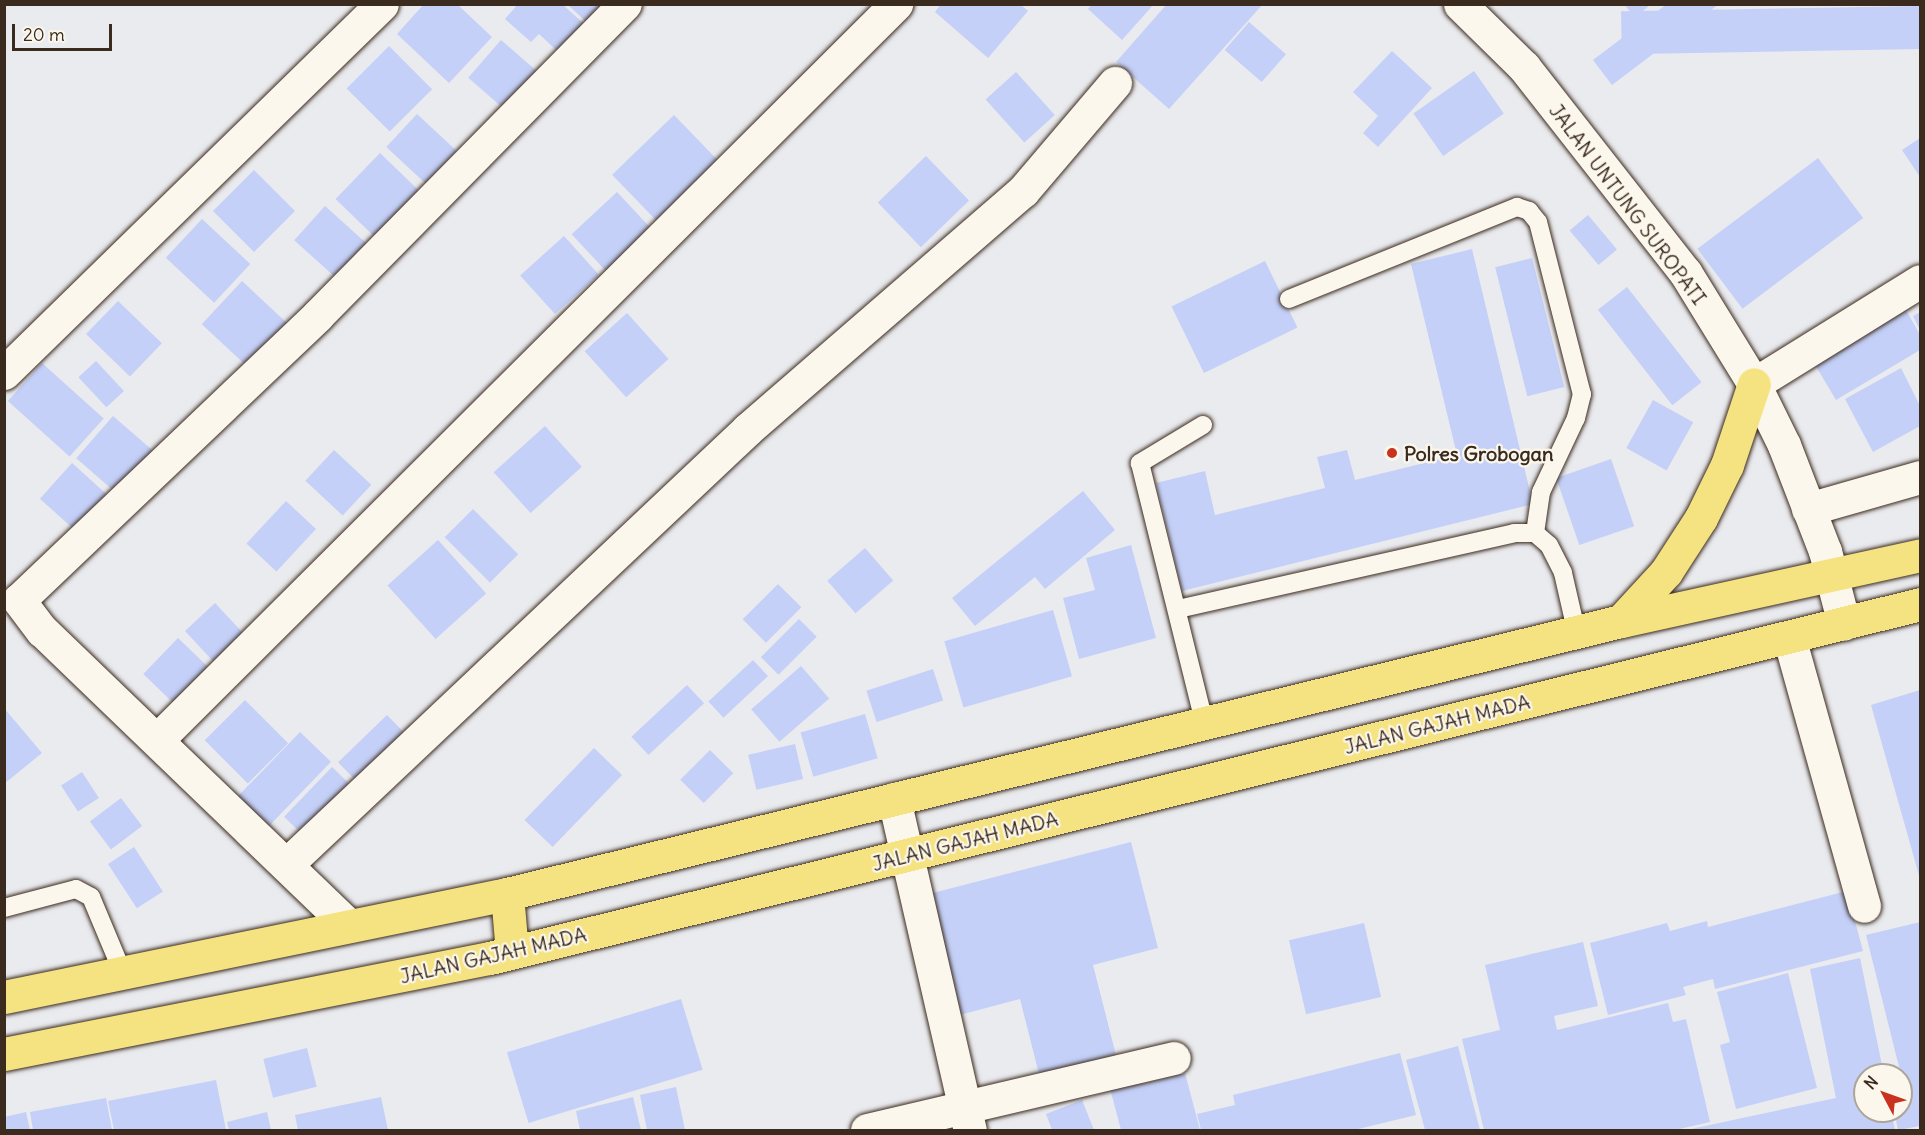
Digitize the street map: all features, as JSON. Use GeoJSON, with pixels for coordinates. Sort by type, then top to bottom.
{"type":"FeatureCollection","features":[{"type":"Feature","properties":{"kind":"main road"},"geometry":{"type":"LineString","coordinates":[[1622,621],[1666,572],[1701,518],[1727,465],[1754,384]]}},
{"type":"Feature","properties":{"kind":"main road"},"geometry":{"type":"LineString","coordinates":[[4,997],[347,924],[507,894],[1204,722],[1577,634],[1622,621],[1831,573],[1919,557]]}},
{"type":"Feature","properties":{"kind":"main road","name":"JALAN GAJAH MADA"},"geometry":{"type":"LineString","coordinates":[[4,1054],[512,952],[1920,604]]}},
{"type":"Feature","properties":{"kind":"main road"},"geometry":{"type":"LineString","coordinates":[[507,894],[512,952]]}},
{"type":"Feature","properties":{"kind":"street"},"geometry":{"type":"LineString","coordinates":[[4,373],[215,172],[382,4]]}},
{"type":"Feature","properties":{"kind":"street"},"geometry":{"type":"LineString","coordinates":[[347,924],[42,631],[12,594],[318,315],[626,4]]}},
{"type":"Feature","properties":{"kind":"street"},"geometry":{"type":"LineString","coordinates":[[158,740],[896,4]]}},
{"type":"Feature","properties":{"kind":"street","name":"JALAN UNTUNG SUROPATI"},"geometry":{"type":"LineString","coordinates":[[1463,6],[1524,68],[1685,272],[1754,384],[1784,445],[1831,573],[1844,624]]}},
{"type":"Feature","properties":{"kind":"street"},"geometry":{"type":"LineString","coordinates":[[286,865],[748,429],[1023,191],[1115,83]]}},
{"type":"Feature","properties":{"kind":"street"},"geometry":{"type":"LineString","coordinates":[[1754,384],[1920,281]]}},
{"type":"Feature","properties":{"kind":"street"},"geometry":{"type":"LineString","coordinates":[[1808,509],[1920,477]]}},
{"type":"Feature","properties":{"kind":"street"},"geometry":{"type":"LineString","coordinates":[[1789,637],[1864,906]]}},
{"type":"Feature","properties":{"kind":"street"},"geometry":{"type":"LineString","coordinates":[[894,799],[968,1118]]}},
{"type":"Feature","properties":{"kind":"street"},"geometry":{"type":"LineString","coordinates":[[867,1131],[968,1118],[1174,1058]]}},
{"type":"Feature","properties":{"kind":"lane"},"geometry":{"type":"LineString","coordinates":[[1289,299],[1517,207],[1529,211],[1538,222],[1582,394],[1576,418],[1541,492],[1535,533]]}},
{"type":"Feature","properties":{"kind":"lane"},"geometry":{"type":"LineString","coordinates":[[1203,425],[1140,463],[1178,609],[1204,722]]}},
{"type":"Feature","properties":{"kind":"lane"},"geometry":{"type":"LineString","coordinates":[[1178,609],[1514,533],[1535,533],[1549,545],[1563,573],[1577,634]]}},
{"type":"Feature","properties":{"kind":"lane"},"geometry":{"type":"LineString","coordinates":[[4,908],[76,889],[91,897],[122,971]]}},
{"type":"Feature","properties":{"kind":"building"},"geometry":{"type":"Polygon","coordinates":[[[424,4],[457,4],[492,37],[449,83],[397,34],[424,4]]]}},
{"type":"Feature","properties":{"kind":"building"},"geometry":{"type":"Polygon","coordinates":[[[518,4],[562,4],[593,32],[567,60],[539,34],[531,42],[505,19],[518,4]]]}},
{"type":"Feature","properties":{"kind":"building"},"geometry":{"type":"Polygon","coordinates":[[[567,4],[617,4],[595,30],[567,4]]]}},
{"type":"Feature","properties":{"kind":"building"},"geometry":{"type":"Polygon","coordinates":[[[941,4],[1020,4],[1028,11],[988,58],[935,12],[941,4]]]}},
{"type":"Feature","properties":{"kind":"building"},"geometry":{"type":"Polygon","coordinates":[[[1092,4],[1154,4],[1122,40],[1088,9],[1092,4]]]}},
{"type":"Feature","properties":{"kind":"building"},"geometry":{"type":"Polygon","coordinates":[[[1167,4],[1263,4],[1169,109],[1116,62],[1167,4]]]}},
{"type":"Feature","properties":{"kind":"building"},"geometry":{"type":"Polygon","coordinates":[[[1624,4],[1651,4],[1635,18],[1624,4]]]}},
{"type":"Feature","properties":{"kind":"building"},"geometry":{"type":"Polygon","coordinates":[[[1667,4],[1719,4],[1612,85],[1593,60],[1667,4]]]}},
{"type":"Feature","properties":{"kind":"building"},"geometry":{"type":"Polygon","coordinates":[[[1919,6],[1920,49],[1622,54],[1621,11],[1919,6]]]}},
{"type":"Feature","properties":{"kind":"building"},"geometry":{"type":"Polygon","coordinates":[[[1249,22],[1286,54],[1262,82],[1225,50],[1249,22]]]}},
{"type":"Feature","properties":{"kind":"building"},"geometry":{"type":"Polygon","coordinates":[[[501,40],[541,75],[508,113],[468,78],[501,40]]]}},
{"type":"Feature","properties":{"kind":"building"},"geometry":{"type":"Polygon","coordinates":[[[389,46],[432,89],[390,132],[347,88],[389,46]]]}},
{"type":"Feature","properties":{"kind":"building"},"geometry":{"type":"Polygon","coordinates":[[[1392,51],[1432,88],[1378,147],[1363,133],[1378,116],[1353,92],[1392,51]]]}},
{"type":"Feature","properties":{"kind":"building"},"geometry":{"type":"Polygon","coordinates":[[[1474,71],[1504,114],[1443,156],[1413,113],[1474,71]]]}},
{"type":"Feature","properties":{"kind":"building"},"geometry":{"type":"Polygon","coordinates":[[[1016,72],[1055,115],[1024,143],[986,99],[1016,72]]]}},
{"type":"Feature","properties":{"kind":"building"},"geometry":{"type":"Polygon","coordinates":[[[417,114],[456,151],[426,184],[386,147],[417,114]]]}},
{"type":"Feature","properties":{"kind":"building"},"geometry":{"type":"Polygon","coordinates":[[[674,115],[725,168],[663,227],[612,175],[674,115]]]}},
{"type":"Feature","properties":{"kind":"building"},"geometry":{"type":"Polygon","coordinates":[[[1920,138],[1920,177],[1902,150],[1920,138]]]}},
{"type":"Feature","properties":{"kind":"building"},"geometry":{"type":"Polygon","coordinates":[[[380,153],[422,194],[378,240],[336,199],[380,153]]]}},
{"type":"Feature","properties":{"kind":"building"},"geometry":{"type":"Polygon","coordinates":[[[926,156],[969,201],[921,247],[878,203],[926,156]]]}},
{"type":"Feature","properties":{"kind":"building"},"geometry":{"type":"Polygon","coordinates":[[[1818,158],[1863,218],[1743,309],[1697,249],[1818,158]]]}},
{"type":"Feature","properties":{"kind":"building"},"geometry":{"type":"Polygon","coordinates":[[[254,170],[295,211],[254,252],[213,211],[254,170]]]}},
{"type":"Feature","properties":{"kind":"building"},"geometry":{"type":"Polygon","coordinates":[[[617,192],[652,229],[606,272],[572,234],[617,192]]]}},
{"type":"Feature","properties":{"kind":"building"},"geometry":{"type":"Polygon","coordinates":[[[325,206],[371,247],[340,282],[294,240],[325,206]]]}},
{"type":"Feature","properties":{"kind":"building"},"geometry":{"type":"Polygon","coordinates":[[[1588,215],[1617,249],[1599,265],[1570,230],[1588,215]]]}},
{"type":"Feature","properties":{"kind":"building"},"geometry":{"type":"Polygon","coordinates":[[[202,219],[250,264],[214,303],[166,258],[202,219]]]}},
{"type":"Feature","properties":{"kind":"building"},"geometry":{"type":"Polygon","coordinates":[[[564,236],[599,275],[555,314],[520,275],[564,236]]]}},
{"type":"Feature","properties":{"kind":"building"},"geometry":{"type":"Polygon","coordinates":[[[1472,249],[1533,504],[1182,591],[1156,483],[1205,471],[1215,515],[1325,488],[1317,457],[1347,450],[1355,480],[1457,455],[1411,264],[1472,249]]]}},
{"type":"Feature","properties":{"kind":"building"},"geometry":{"type":"Polygon","coordinates":[[[1532,258],[1564,387],[1527,396],[1495,267],[1532,258]]]}},
{"type":"Feature","properties":{"kind":"building"},"geometry":{"type":"Polygon","coordinates":[[[1265,261],[1297,328],[1204,373],[1172,307],[1265,261]]]}},
{"type":"Feature","properties":{"kind":"building"},"geometry":{"type":"Polygon","coordinates":[[[242,281],[291,327],[251,370],[202,324],[242,281]]]}},
{"type":"Feature","properties":{"kind":"building"},"geometry":{"type":"Polygon","coordinates":[[[1627,287],[1701,382],[1672,405],[1598,310],[1627,287]]]}},
{"type":"Feature","properties":{"kind":"building"},"geometry":{"type":"Polygon","coordinates":[[[118,301],[162,343],[130,376],[86,334],[118,301]]]}},
{"type":"Feature","properties":{"kind":"building"},"geometry":{"type":"Polygon","coordinates":[[[1905,308],[1920,335],[1920,350],[1836,400],[1814,363],[1905,308]]]}},
{"type":"Feature","properties":{"kind":"building"},"geometry":{"type":"Polygon","coordinates":[[[1920,312],[1920,330],[1913,316],[1920,312]]]}},
{"type":"Feature","properties":{"kind":"building"},"geometry":{"type":"Polygon","coordinates":[[[627,313],[668,359],[626,397],[585,351],[627,313]]]}},
{"type":"Feature","properties":{"kind":"building"},"geometry":{"type":"Polygon","coordinates":[[[96,361],[124,391],[106,407],[78,377],[96,361]]]}},
{"type":"Feature","properties":{"kind":"building"},"geometry":{"type":"Polygon","coordinates":[[[42,363],[104,419],[70,456],[8,401],[42,363]]]}},
{"type":"Feature","properties":{"kind":"building"},"geometry":{"type":"Polygon","coordinates":[[[1901,368],[1920,406],[1920,426],[1873,452],[1845,399],[1901,368]]]}},
{"type":"Feature","properties":{"kind":"building"},"geometry":{"type":"Polygon","coordinates":[[[1653,400],[1693,422],[1667,470],[1626,448],[1653,400]]]}},
{"type":"Feature","properties":{"kind":"building"},"geometry":{"type":"Polygon","coordinates":[[[113,416],[157,454],[120,496],[76,458],[113,416]]]}},
{"type":"Feature","properties":{"kind":"building"},"geometry":{"type":"Polygon","coordinates":[[[545,426],[582,467],[531,513],[494,472],[545,426]]]}},
{"type":"Feature","properties":{"kind":"building"},"geometry":{"type":"Polygon","coordinates":[[[334,450],[371,485],[343,515],[305,481],[334,450]]]}},
{"type":"Feature","properties":{"kind":"building"},"geometry":{"type":"Polygon","coordinates":[[[1611,459],[1634,526],[1579,545],[1556,478],[1611,459]]]}},
{"type":"Feature","properties":{"kind":"building"},"geometry":{"type":"Polygon","coordinates":[[[72,463],[114,501],[82,537],[40,499],[72,463]]]}},
{"type":"Feature","properties":{"kind":"building"},"geometry":{"type":"Polygon","coordinates":[[[1083,491],[1115,530],[1045,589],[1035,577],[975,626],[952,598],[1083,491]]]}},
{"type":"Feature","properties":{"kind":"building"},"geometry":{"type":"Polygon","coordinates":[[[286,501],[316,529],[276,571],[246,543],[286,501]]]}},
{"type":"Feature","properties":{"kind":"building"},"geometry":{"type":"Polygon","coordinates":[[[473,509],[518,554],[490,583],[445,537],[473,509]]]}},
{"type":"Feature","properties":{"kind":"building"},"geometry":{"type":"Polygon","coordinates":[[[438,540],[486,594],[436,639],[387,586],[438,540]]]}},
{"type":"Feature","properties":{"kind":"building"},"geometry":{"type":"Polygon","coordinates":[[[1131,545],[1156,638],[1079,659],[1063,598],[1095,590],[1086,558],[1131,545]]]}},
{"type":"Feature","properties":{"kind":"building"},"geometry":{"type":"Polygon","coordinates":[[[865,548],[893,580],[855,613],[827,581],[865,548]]]}},
{"type":"Feature","properties":{"kind":"building"},"geometry":{"type":"Polygon","coordinates":[[[778,584],[801,607],[766,643],[743,619],[778,584]]]}},
{"type":"Feature","properties":{"kind":"building"},"geometry":{"type":"Polygon","coordinates":[[[215,603],[250,641],[220,669],[185,631],[215,603]]]}},
{"type":"Feature","properties":{"kind":"building"},"geometry":{"type":"Polygon","coordinates":[[[1053,610],[1072,676],[963,707],[944,641],[1053,610]]]}},
{"type":"Feature","properties":{"kind":"building"},"geometry":{"type":"Polygon","coordinates":[[[799,619],[817,637],[778,675],[761,657],[799,619]]]}},
{"type":"Feature","properties":{"kind":"building"},"geometry":{"type":"Polygon","coordinates":[[[178,638],[216,675],[181,711],[143,674],[178,638]]]}},
{"type":"Feature","properties":{"kind":"building"},"geometry":{"type":"Polygon","coordinates":[[[753,660],[768,676],[723,718],[708,702],[753,660]]]}},
{"type":"Feature","properties":{"kind":"building"},"geometry":{"type":"Polygon","coordinates":[[[801,666],[829,698],[779,742],[751,709],[801,666]]]}},
{"type":"Feature","properties":{"kind":"building"},"geometry":{"type":"Polygon","coordinates":[[[933,669],[943,700],[877,722],[866,691],[933,669]]]}},
{"type":"Feature","properties":{"kind":"building"},"geometry":{"type":"Polygon","coordinates":[[[687,685],[704,703],[648,755],[631,737],[687,685]]]}},
{"type":"Feature","properties":{"kind":"building"},"geometry":{"type":"Polygon","coordinates":[[[1920,690],[1920,879],[1871,705],[1920,690]]]}},
{"type":"Feature","properties":{"kind":"building"},"geometry":{"type":"Polygon","coordinates":[[[245,700],[288,743],[248,783],[205,740],[245,700]]]}},
{"type":"Feature","properties":{"kind":"building"},"geometry":{"type":"Polygon","coordinates":[[[4,708],[42,753],[4,784],[4,708]]]}},
{"type":"Feature","properties":{"kind":"building"},"geometry":{"type":"Polygon","coordinates":[[[865,714],[878,758],[813,777],[801,732],[865,714]]]}},
{"type":"Feature","properties":{"kind":"building"},"geometry":{"type":"Polygon","coordinates":[[[387,715],[407,736],[358,783],[338,762],[387,715]]]}},
{"type":"Feature","properties":{"kind":"building"},"geometry":{"type":"Polygon","coordinates":[[[300,732],[331,762],[266,829],[235,800],[300,732]]]}},
{"type":"Feature","properties":{"kind":"building"},"geometry":{"type":"Polygon","coordinates":[[[795,744],[803,779],[756,790],[748,755],[795,744]]]}},
{"type":"Feature","properties":{"kind":"building"},"geometry":{"type":"Polygon","coordinates":[[[594,748],[622,775],[553,847],[525,820],[594,748]]]}},
{"type":"Feature","properties":{"kind":"building"},"geometry":{"type":"Polygon","coordinates":[[[710,750],[733,773],[704,803],[680,780],[710,750]]]}},
{"type":"Feature","properties":{"kind":"building"},"geometry":{"type":"Polygon","coordinates":[[[332,767],[356,790],[308,840],[284,817],[332,767]]]}},
{"type":"Feature","properties":{"kind":"building"},"geometry":{"type":"Polygon","coordinates":[[[82,772],[99,798],[78,812],[61,786],[82,772]]]}},
{"type":"Feature","properties":{"kind":"building"},"geometry":{"type":"Polygon","coordinates":[[[121,798],[142,826],[111,849],[90,821],[121,798]]]}},
{"type":"Feature","properties":{"kind":"building"},"geometry":{"type":"Polygon","coordinates":[[[1131,842],[1158,948],[1093,965],[1118,1063],[1041,1082],[1020,999],[952,1017],[921,896],[1131,842]]]}},
{"type":"Feature","properties":{"kind":"building"},"geometry":{"type":"Polygon","coordinates":[[[134,847],[163,891],[137,908],[108,864],[134,847]]]}},
{"type":"Feature","properties":{"kind":"building"},"geometry":{"type":"Polygon","coordinates":[[[1847,891],[1863,951],[1715,989],[1713,979],[1683,987],[1686,995],[1608,1015],[1590,943],[1667,923],[1670,931],[1707,921],[1708,927],[1847,891]]]}},
{"type":"Feature","properties":{"kind":"building"},"geometry":{"type":"Polygon","coordinates":[[[1920,922],[1920,1126],[1898,1130],[1897,1123],[1913,1123],[1913,1063],[1898,1063],[1866,935],[1920,922]]]}},
{"type":"Feature","properties":{"kind":"building"},"geometry":{"type":"Polygon","coordinates":[[[1364,923],[1381,997],[1306,1014],[1289,940],[1364,923]]]}},
{"type":"Feature","properties":{"kind":"building"},"geometry":{"type":"Polygon","coordinates":[[[1583,942],[1598,1006],[1554,1016],[1557,1030],[1668,1003],[1673,1022],[1686,1019],[1710,1122],[1675,1130],[1484,1130],[1462,1039],[1500,1030],[1485,965],[1583,942]]]}},
{"type":"Feature","properties":{"kind":"building"},"geometry":{"type":"Polygon","coordinates":[[[1860,958],[1882,1063],[1853,1063],[1853,1123],[1894,1123],[1895,1130],[1686,1130],[1836,1098],[1810,969],[1860,958]]]}},
{"type":"Feature","properties":{"kind":"building"},"geometry":{"type":"Polygon","coordinates":[[[1788,973],[1817,1088],[1736,1109],[1720,1045],[1730,1042],[1717,992],[1788,973]]]}},
{"type":"Feature","properties":{"kind":"building"},"geometry":{"type":"Polygon","coordinates":[[[681,999],[703,1070],[529,1123],[507,1052],[681,999]]]}},
{"type":"Feature","properties":{"kind":"building"},"geometry":{"type":"Polygon","coordinates":[[[1458,1046],[1480,1130],[1425,1130],[1406,1060],[1458,1046]]]}},
{"type":"Feature","properties":{"kind":"building"},"geometry":{"type":"Polygon","coordinates":[[[307,1048],[317,1087],[273,1098],[263,1059],[307,1048]]]}},
{"type":"Feature","properties":{"kind":"building"},"geometry":{"type":"Polygon","coordinates":[[[1400,1053],[1416,1115],[1354,1130],[1201,1130],[1197,1114],[1235,1105],[1233,1095],[1400,1053]]]}},
{"type":"Feature","properties":{"kind":"building"},"geometry":{"type":"Polygon","coordinates":[[[1140,1072],[1143,1084],[1185,1073],[1200,1130],[1121,1130],[1108,1081],[1140,1072]]]}},
{"type":"Feature","properties":{"kind":"building"},"geometry":{"type":"Polygon","coordinates":[[[216,1080],[226,1130],[114,1130],[108,1101],[216,1080]]]}},
{"type":"Feature","properties":{"kind":"building"},"geometry":{"type":"Polygon","coordinates":[[[676,1087],[685,1130],[647,1130],[640,1095],[676,1087]]]}},
{"type":"Feature","properties":{"kind":"building"},"geometry":{"type":"Polygon","coordinates":[[[381,1097],[388,1130],[298,1130],[295,1115],[381,1097]]]}},
{"type":"Feature","properties":{"kind":"building"},"geometry":{"type":"Polygon","coordinates":[[[633,1097],[641,1130],[580,1130],[576,1111],[633,1097]]]}},
{"type":"Feature","properties":{"kind":"building"},"geometry":{"type":"Polygon","coordinates":[[[106,1098],[112,1130],[33,1130],[30,1112],[106,1098]]]}},
{"type":"Feature","properties":{"kind":"building"},"geometry":{"type":"Polygon","coordinates":[[[1082,1100],[1094,1130],[1052,1130],[1046,1114],[1082,1100]]]}},
{"type":"Feature","properties":{"kind":"building"},"geometry":{"type":"Polygon","coordinates":[[[26,1112],[30,1130],[4,1130],[4,1117],[26,1112]]]}},
{"type":"Feature","properties":{"kind":"building"},"geometry":{"type":"Polygon","coordinates":[[[267,1112],[271,1130],[229,1130],[227,1122],[267,1112]]]}},
{"type":"Feature","properties":{"kind":"place","name":"Polres Grobogan"},"geometry":{"type":"Point","coordinates":[1392,453]}}]}
